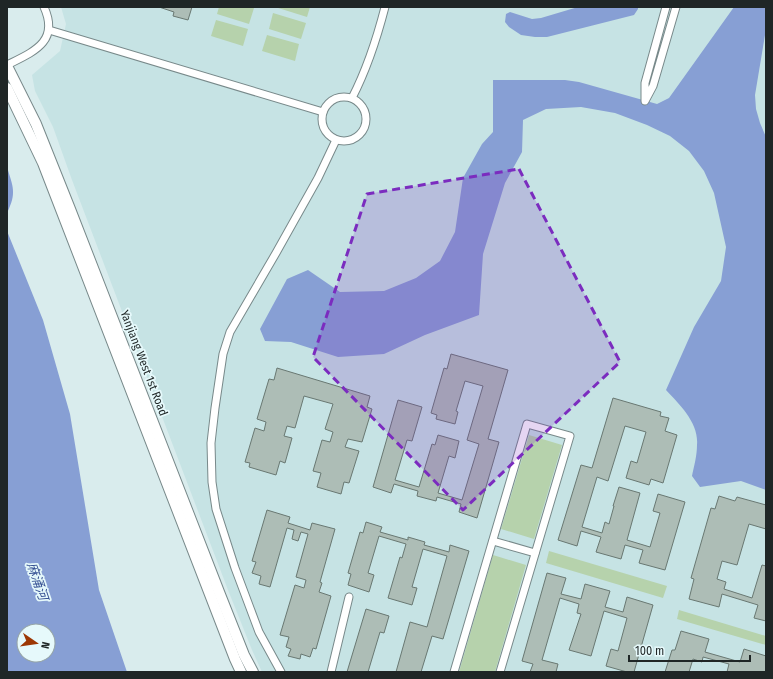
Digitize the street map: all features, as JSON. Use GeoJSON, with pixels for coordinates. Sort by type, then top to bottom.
{"type":"FeatureCollection","features":[{"type":"Feature","properties":{"kind":"street"},"geometry":{"type":"LineString","coordinates":[[7,66],[37,49],[45,40],[49,30],[49,21],[44,7]]}},
{"type":"Feature","properties":{"kind":"street"},"geometry":{"type":"LineString","coordinates":[[352,98],[361,81],[370,58],[385,7]]}},
{"type":"Feature","properties":{"kind":"street"},"geometry":{"type":"LineString","coordinates":[[666,7],[645,83],[645,101],[653,86],[676,7]]}},
{"type":"Feature","properties":{"kind":"street"},"geometry":{"type":"LineString","coordinates":[[49,30],[323,112]]}},
{"type":"Feature","properties":{"kind":"street","name":"Yanjiang West 1st Road"},"geometry":{"type":"LineString","coordinates":[[7,66],[36,124],[216,585],[244,655],[253,672]]}},
{"type":"Feature","properties":{"kind":"street","name":"Yanjiang West 1st Road"},"geometry":{"type":"LineString","coordinates":[[7,88],[43,163],[241,672]]}},
{"type":"Feature","properties":{"kind":"street"},"geometry":{"type":"LineString","coordinates":[[342,97],[352,98],[360,104],[366,112],[365,128],[359,136],[355,138],[346,141],[336,140],[325,131],[322,122],[323,112],[332,100],[342,97]]}},
{"type":"Feature","properties":{"kind":"street"},"geometry":{"type":"LineString","coordinates":[[281,672],[259,632],[235,568],[216,509],[212,482],[211,443],[222,354],[230,332],[318,178],[336,140]]}},
{"type":"Feature","properties":{"kind":"street"},"geometry":{"type":"LineString","coordinates":[[454,672],[527,424],[570,436],[500,672]]}},
{"type":"Feature","properties":{"kind":"street"},"geometry":{"type":"LineString","coordinates":[[493,540],[535,553]]}},
{"type":"Feature","properties":{"kind":"street"},"geometry":{"type":"LineString","coordinates":[[331,672],[350,597]]}},
{"type":"Feature","properties":{"kind":"highlighted area"},"geometry":{"type":"Polygon","coordinates":[[[519,169],[620,362],[463,510],[313,357],[367,194],[519,169]]]}},
{"type":"Feature","properties":{"kind":"shaded area"},"geometry":{"type":"Polygon","coordinates":[[[61,7],[766,7],[766,672],[262,672],[228,590],[53,127],[35,91],[32,75],[60,51],[66,24],[61,7]]]}},
{"type":"Feature","properties":{"kind":"green space"},"geometry":{"type":"Polygon","coordinates":[[[219,7],[254,8],[249,24],[217,14],[219,7]]]}},
{"type":"Feature","properties":{"kind":"green space"},"geometry":{"type":"Polygon","coordinates":[[[275,7],[310,7],[307,17],[275,7]]]}},
{"type":"Feature","properties":{"kind":"green space"},"geometry":{"type":"Polygon","coordinates":[[[273,13],[306,23],[301,39],[269,29],[273,13]]]}},
{"type":"Feature","properties":{"kind":"green space"},"geometry":{"type":"Polygon","coordinates":[[[216,20],[248,29],[243,46],[211,36],[216,20]]]}},
{"type":"Feature","properties":{"kind":"green space"},"geometry":{"type":"Polygon","coordinates":[[[267,35],[299,44],[295,61],[262,51],[267,35]]]}},
{"type":"Feature","properties":{"kind":"green space"},"geometry":{"type":"Polygon","coordinates":[[[529,435],[562,445],[534,539],[501,529],[529,435]]]}},
{"type":"Feature","properties":{"kind":"green space"},"geometry":{"type":"Polygon","coordinates":[[[549,551],[667,586],[663,598],[546,563],[549,551]]]}},
{"type":"Feature","properties":{"kind":"green space"},"geometry":{"type":"Polygon","coordinates":[[[493,555],[526,565],[495,672],[459,672],[493,555]]]}},
{"type":"Feature","properties":{"kind":"green space"},"geometry":{"type":"Polygon","coordinates":[[[679,610],[766,636],[766,645],[677,619],[679,610]]]}},
{"type":"Feature","properties":{"kind":"water"},"geometry":{"type":"Polygon","coordinates":[[[578,7],[638,7],[638,9],[634,15],[547,37],[521,35],[509,27],[505,22],[506,14],[510,12],[532,19],[541,18],[578,7]]]}},
{"type":"Feature","properties":{"kind":"water"},"geometry":{"type":"Polygon","coordinates":[[[734,7],[766,7],[766,29],[755,95],[756,109],[766,137],[766,490],[741,481],[700,487],[692,476],[697,449],[695,429],[688,415],[666,390],[694,327],[721,281],[726,247],[714,193],[704,171],[689,151],[670,136],[647,125],[615,113],[581,107],[546,109],[523,120],[522,152],[505,183],[483,254],[479,315],[425,335],[384,354],[338,357],[291,342],[265,341],[260,329],[287,279],[308,270],[340,292],[384,291],[416,278],[440,261],[455,232],[463,178],[482,144],[493,132],[493,80],[565,80],[579,82],[657,104],[669,98],[734,7]]]}},
{"type":"Feature","properties":{"kind":"water"},"geometry":{"type":"Polygon","coordinates":[[[7,167],[13,195],[7,213],[7,167]]]}},
{"type":"Feature","properties":{"kind":"water","name":"麻涌河"},"geometry":{"type":"Polygon","coordinates":[[[7,231],[43,320],[70,414],[99,590],[127,672],[7,672],[7,231]]]}},
{"type":"Feature","properties":{"kind":"building"},"geometry":{"type":"Polygon","coordinates":[[[159,7],[192,7],[188,20],[173,16],[174,12],[159,7]]]}},
{"type":"Feature","properties":{"kind":"building"},"geometry":{"type":"Polygon","coordinates":[[[451,354],[508,370],[488,439],[499,442],[477,518],[459,512],[461,504],[437,497],[436,501],[417,496],[418,491],[394,484],[391,493],[373,487],[398,400],[422,407],[412,441],[407,440],[395,480],[419,487],[432,444],[435,445],[438,435],[459,441],[455,458],[449,456],[438,493],[462,500],[479,444],[467,440],[483,386],[465,381],[456,411],[458,412],[455,424],[436,419],[437,415],[431,413],[444,368],[447,369],[451,354]]]}},
{"type":"Feature","properties":{"kind":"building"},"geometry":{"type":"Polygon","coordinates":[[[277,368],[370,396],[367,407],[372,409],[362,442],[348,439],[345,447],[359,451],[349,483],[344,482],[341,494],[317,487],[321,473],[313,471],[322,440],[330,442],[333,432],[325,429],[333,404],[304,396],[295,428],[287,426],[284,436],[292,438],[285,463],[280,461],[276,475],[249,467],[250,463],[245,462],[255,428],[264,431],[266,422],[257,419],[269,379],[274,380],[277,368]]]}},
{"type":"Feature","properties":{"kind":"building"},"geometry":{"type":"Polygon","coordinates":[[[613,398],[661,412],[660,416],[669,418],[665,431],[677,435],[663,483],[651,479],[649,485],[626,478],[631,461],[637,463],[646,432],[625,426],[608,481],[597,477],[582,527],[602,533],[605,522],[609,524],[619,487],[640,493],[627,540],[650,547],[660,513],[653,511],[658,494],[685,502],[665,570],[639,563],[643,550],[625,545],[621,559],[596,552],[601,537],[581,531],[577,546],[558,540],[581,465],[592,468],[613,398]]]}},
{"type":"Feature","properties":{"kind":"building"},"geometry":{"type":"Polygon","coordinates":[[[719,496],[735,501],[737,497],[766,505],[766,529],[749,524],[737,565],[722,561],[717,579],[726,582],[724,589],[752,598],[762,565],[766,566],[766,621],[754,618],[758,605],[722,594],[719,607],[689,599],[694,579],[691,578],[711,508],[715,509],[719,496]]]}},
{"type":"Feature","properties":{"kind":"building"},"geometry":{"type":"Polygon","coordinates":[[[267,510],[290,517],[288,523],[310,530],[312,523],[335,529],[320,582],[322,583],[319,592],[331,596],[316,649],[313,648],[310,657],[301,654],[300,659],[288,656],[291,649],[286,647],[289,637],[280,635],[295,585],[304,588],[306,580],[296,577],[308,534],[301,532],[298,541],[292,539],[294,530],[287,528],[270,587],[259,584],[261,576],[252,573],[256,562],[252,561],[267,510]]]}},
{"type":"Feature","properties":{"kind":"building"},"geometry":{"type":"Polygon","coordinates":[[[366,522],[382,527],[380,532],[408,540],[408,537],[425,542],[424,545],[449,552],[450,545],[469,551],[443,639],[432,636],[421,672],[396,672],[410,622],[427,627],[447,556],[423,549],[412,587],[417,588],[412,605],[388,598],[400,557],[402,558],[406,544],[379,536],[368,573],[374,575],[369,592],[348,585],[351,574],[348,573],[360,532],[363,533],[366,522]]]}},
{"type":"Feature","properties":{"kind":"building"},"geometry":{"type":"Polygon","coordinates":[[[547,573],[566,578],[561,594],[581,599],[585,584],[610,591],[605,607],[623,612],[627,597],[653,605],[634,672],[627,672],[606,666],[611,649],[618,651],[627,618],[604,611],[591,656],[569,650],[581,614],[577,613],[579,604],[560,598],[542,660],[558,664],[556,672],[530,672],[533,664],[522,661],[547,573]]]}},
{"type":"Feature","properties":{"kind":"building"},"geometry":{"type":"Polygon","coordinates":[[[366,609],[389,616],[384,633],[380,632],[368,672],[347,672],[366,609]]]}},
{"type":"Feature","properties":{"kind":"building"},"geometry":{"type":"Polygon","coordinates":[[[681,631],[709,639],[705,652],[740,662],[744,649],[766,656],[766,672],[727,672],[729,664],[703,657],[702,662],[693,659],[689,672],[665,672],[672,650],[675,650],[681,631]]]}}]}
